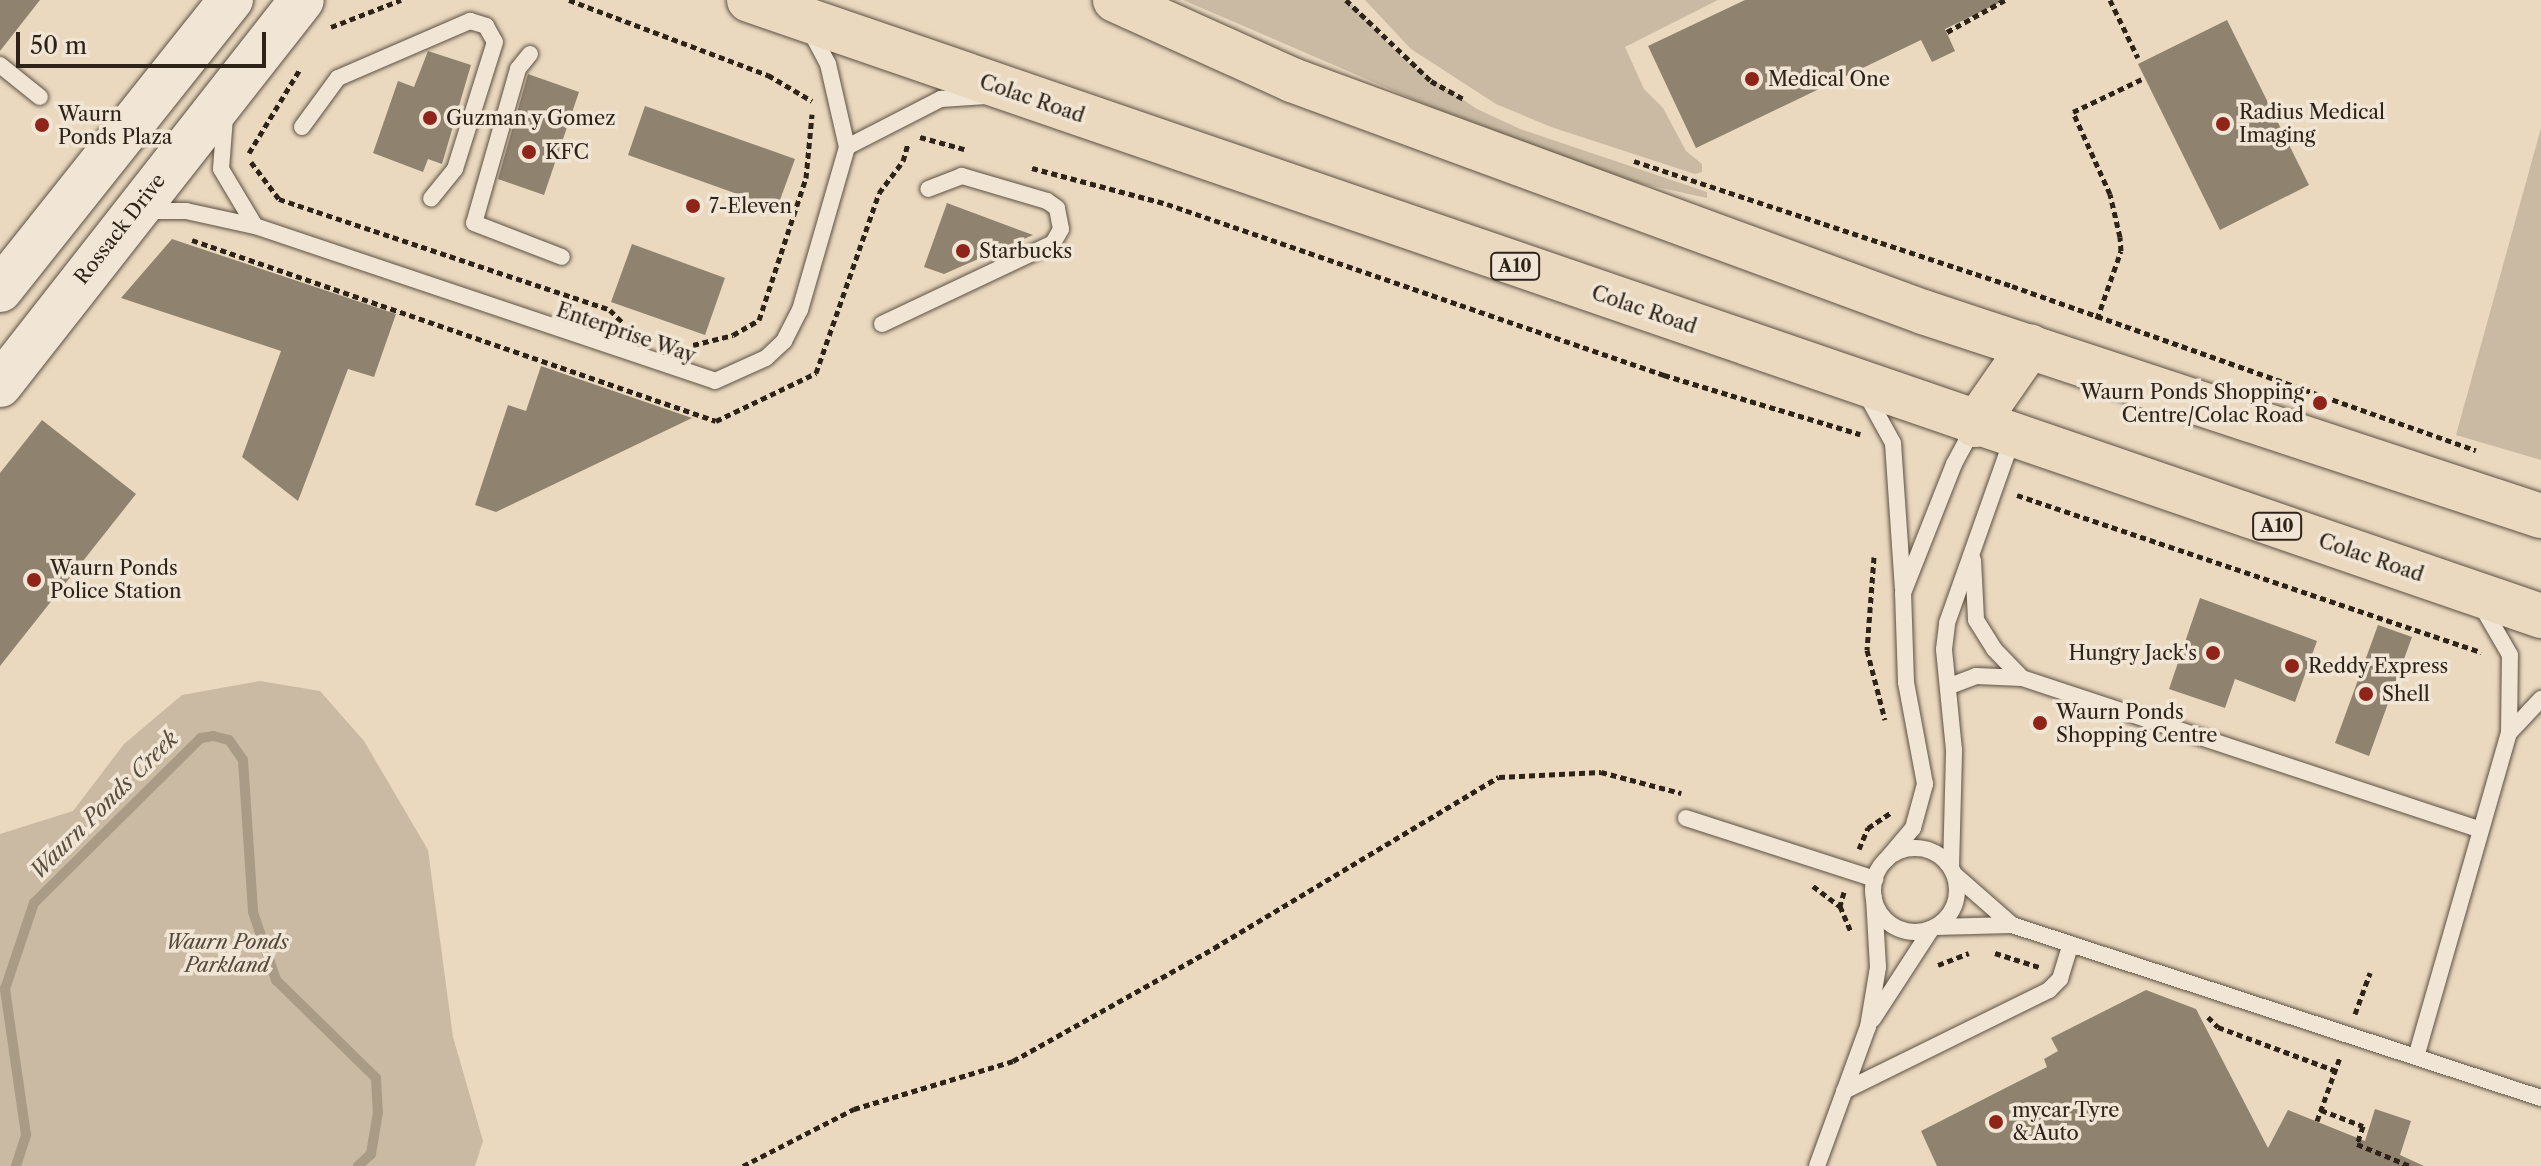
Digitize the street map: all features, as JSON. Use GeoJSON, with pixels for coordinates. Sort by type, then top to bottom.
{"type":"FeatureCollection","features":[{"type":"Feature","properties":{"kind":"highway","name":"Colac Road"},"geometry":{"type":"LineString","coordinates":[[749,0],[1860,385],[2541,616]]}},
{"type":"Feature","properties":{"kind":"highway"},"geometry":{"type":"LineString","coordinates":[[1115,0],[1292,80],[2030,346],[2541,516]]}},
{"type":"Feature","properties":{"kind":"highway"},"geometry":{"type":"LineString","coordinates":[[1994,431],[2030,346]]}},
{"type":"Feature","properties":{"kind":"main road"},"geometry":{"type":"LineString","coordinates":[[0,290],[231,0]]}},
{"type":"Feature","properties":{"kind":"main road","name":"Rossack Drive"},"geometry":{"type":"LineString","coordinates":[[0,385],[302,0]]}},
{"type":"Feature","properties":{"kind":"main road"},"geometry":{"type":"LineString","coordinates":[[0,303],[39,332]]}},
{"type":"Feature","properties":{"kind":"lane"},"geometry":{"type":"LineString","coordinates":[[302,127],[338,78],[470,21],[486,26],[495,42],[455,169],[431,199]]}},
{"type":"Feature","properties":{"kind":"lane","name":"Enterprise Way"},"geometry":{"type":"LineString","coordinates":[[131,215],[161,208],[255,226],[715,381],[766,358],[784,341],[800,310],[847,147],[828,64],[805,21]]}},
{"type":"Feature","properties":{"kind":"lane"},"geometry":{"type":"LineString","coordinates":[[530,54],[518,69],[474,223],[562,257]]}},
{"type":"Feature","properties":{"kind":"lane"},"geometry":{"type":"LineString","coordinates":[[0,65],[40,97]]}},
{"type":"Feature","properties":{"kind":"lane"},"geometry":{"type":"LineString","coordinates":[[225,95],[221,169],[255,226]]}},
{"type":"Feature","properties":{"kind":"lane"},"geometry":{"type":"LineString","coordinates":[[847,147],[941,99],[1019,95]]}},
{"type":"Feature","properties":{"kind":"lane"},"geometry":{"type":"LineString","coordinates":[[882,324],[1053,243],[1061,229],[1057,208],[1047,201],[962,176],[928,189]]}},
{"type":"Feature","properties":{"kind":"lane"},"geometry":{"type":"LineString","coordinates":[[1817,1166],[1868,1027],[1878,967],[1875,879],[1886,860],[1913,828],[1925,784],[1906,682],[1893,443],[1860,385]]}},
{"type":"Feature","properties":{"kind":"lane"},"geometry":{"type":"LineString","coordinates":[[1903,593],[1954,464],[1994,431]]}},
{"type":"Feature","properties":{"kind":"lane"},"geometry":{"type":"LineString","coordinates":[[1868,1027],[1934,927],[1955,904],[1952,871],[1954,750],[1944,649],[1947,623],[1997,486],[1994,431]]}},
{"type":"Feature","properties":{"kind":"lane"},"geometry":{"type":"LineString","coordinates":[[1976,541],[1972,595],[1976,620],[1994,649],[2022,678]]}},
{"type":"Feature","properties":{"kind":"lane"},"geometry":{"type":"LineString","coordinates":[[2416,1057],[2509,733],[2510,655],[2472,593]]}},
{"type":"Feature","properties":{"kind":"lane"},"geometry":{"type":"LineString","coordinates":[[1950,686],[1976,676],[2022,678],[2479,829]]}},
{"type":"Feature","properties":{"kind":"lane"},"geometry":{"type":"LineString","coordinates":[[2509,733],[2541,699]]}},
{"type":"Feature","properties":{"kind":"lane"},"geometry":{"type":"LineString","coordinates":[[1686,818],[1875,879]]}},
{"type":"Feature","properties":{"kind":"lane"},"geometry":{"type":"LineString","coordinates":[[1886,860],[1900,851],[1925,849],[2012,925]]}},
{"type":"Feature","properties":{"kind":"lane"},"geometry":{"type":"LineString","coordinates":[[1874,898],[1896,927],[1910,932],[1934,927],[2012,925],[2541,1098]]}},
{"type":"Feature","properties":{"kind":"lane"},"geometry":{"type":"LineString","coordinates":[[1844,1091],[2049,990],[2060,979],[2070,946]]}},
{"type":"Feature","properties":{"kind":"path"},"geometry":{"type":"LineString","coordinates":[[1346,0],[1431,81],[1470,103]]}},
{"type":"Feature","properties":{"kind":"path"},"geometry":{"type":"LineString","coordinates":[[1947,32],[2005,0]]}},
{"type":"Feature","properties":{"kind":"path"},"geometry":{"type":"LineString","coordinates":[[2110,0],[2138,58]]}},
{"type":"Feature","properties":{"kind":"path"},"geometry":{"type":"LineString","coordinates":[[2097,319],[2121,251],[2120,237],[2110,194],[2073,112],[2142,79]]}},
{"type":"Feature","properties":{"kind":"path"},"geometry":{"type":"LineString","coordinates":[[1631,160],[2481,452]]}},
{"type":"Feature","properties":{"kind":"path"},"geometry":{"type":"LineString","coordinates":[[1167,204],[1664,375],[1861,434]]}},
{"type":"Feature","properties":{"kind":"path"},"geometry":{"type":"LineString","coordinates":[[191,240],[694,415]]}},
{"type":"Feature","properties":{"kind":"path"},"geometry":{"type":"LineString","coordinates":[[1997,486],[2094,525],[2492,656],[2510,655]]}},
{"type":"Feature","properties":{"kind":"path"},"geometry":{"type":"LineString","coordinates":[[743,1166],[854,1109],[1013,1061],[1214,948],[1499,777],[1601,772],[1690,795],[1709,824]]}},
{"type":"Feature","properties":{"kind":"path"},"geometry":{"type":"LineString","coordinates":[[2218,1027],[2336,1071]]}},
{"type":"Feature","properties":{"kind":"path"},"geometry":{"type":"LineString","coordinates":[[2317,1121],[2321,1110],[2363,1126],[2357,1144],[2410,1166]]}},
{"type":"Feature","properties":{"kind":"green space"},"geometry":{"type":"Polygon","coordinates":[[[1183,0],[1348,0],[1404,60],[1477,109],[1520,129],[1707,192],[1707,198],[1625,180],[1429,106],[1183,0]]]}},
{"type":"Feature","properties":{"kind":"green space"},"geometry":{"type":"Polygon","coordinates":[[[1365,0],[1718,0],[1625,47],[1644,89],[1663,108],[1686,151],[1702,164],[1702,172],[1695,174],[1551,127],[1496,104],[1411,49],[1365,0]]]}},
{"type":"Feature","properties":{"kind":"green space"},"geometry":{"type":"Polygon","coordinates":[[[2541,128],[2541,460],[2456,435],[2541,128]]]}},
{"type":"Feature","properties":{"kind":"green space","name":"Waurn Ponds Parkland"},"geometry":{"type":"Polygon","coordinates":[[[260,681],[320,691],[364,741],[428,850],[453,1037],[483,1141],[475,1166],[0,1166],[0,834],[73,811],[124,744],[182,695],[260,681]]]}},
{"type":"Feature","properties":{"kind":"building"},"geometry":{"type":"Polygon","coordinates":[[[0,0],[40,0],[0,51],[0,0]]]}},
{"type":"Feature","properties":{"kind":"building","name":"Medical One"},"geometry":{"type":"Polygon","coordinates":[[[1745,0],[2005,0],[1945,29],[1955,51],[1932,62],[1921,40],[1696,148],[1648,46],[1745,0]]]}},
{"type":"Feature","properties":{"kind":"building","name":"Radius Medical Imaging"},"geometry":{"type":"Polygon","coordinates":[[[2227,20],[2309,185],[2220,230],[2138,64],[2227,20]]]}},
{"type":"Feature","properties":{"kind":"building","name":"Guzman y Gomez"},"geometry":{"type":"Polygon","coordinates":[[[428,51],[471,65],[442,164],[428,159],[423,172],[373,153],[398,81],[414,87],[428,51]]]}},
{"type":"Feature","properties":{"kind":"building","name":"KFC"},"geometry":{"type":"Polygon","coordinates":[[[528,74],[579,92],[544,195],[498,179],[528,74]]]}},
{"type":"Feature","properties":{"kind":"building"},"geometry":{"type":"Polygon","coordinates":[[[645,106],[795,159],[777,208],[628,155],[645,106]]]}},
{"type":"Feature","properties":{"kind":"building","name":"Starbucks"},"geometry":{"type":"Polygon","coordinates":[[[947,203],[1033,235],[944,274],[924,267],[947,203]]]}},
{"type":"Feature","properties":{"kind":"building"},"geometry":{"type":"Polygon","coordinates":[[[172,239],[396,314],[374,377],[348,369],[298,501],[242,457],[281,351],[121,298],[172,239]]]}},
{"type":"Feature","properties":{"kind":"building"},"geometry":{"type":"Polygon","coordinates":[[[632,244],[725,278],[705,335],[611,302],[632,244]]]}},
{"type":"Feature","properties":{"kind":"building"},"geometry":{"type":"Polygon","coordinates":[[[541,366],[692,418],[496,512],[475,505],[508,405],[526,411],[541,366]]]}},
{"type":"Feature","properties":{"kind":"building","name":"Waurn Ponds Police Station"},"geometry":{"type":"Polygon","coordinates":[[[42,420],[136,494],[0,666],[0,473],[42,420]]]}},
{"type":"Feature","properties":{"kind":"building"},"geometry":{"type":"Polygon","coordinates":[[[2200,598],[2317,641],[2295,702],[2235,679],[2225,708],[2169,689],[2200,598]]]}},
{"type":"Feature","properties":{"kind":"building"},"geometry":{"type":"Polygon","coordinates":[[[2378,625],[2412,637],[2369,756],[2335,743],[2378,625]]]}},
{"type":"Feature","properties":{"kind":"building"},"geometry":{"type":"Polygon","coordinates":[[[2146,990],[2196,1009],[2268,1148],[2288,1110],[2365,1141],[2375,1109],[2411,1121],[2400,1155],[2424,1166],[1937,1166],[1921,1131],[2047,1067],[2044,1059],[2058,1051],[2051,1038],[2146,990]]]}},
{"type":"Feature","properties":{"kind":"waterway","name":"Waurn Ponds Creek"},"geometry":{"type":"LineString","coordinates":[[16,1166],[26,1135],[5,989],[34,903],[201,738],[213,736],[229,740],[243,760],[253,912],[276,980],[376,1078],[378,1112],[371,1154],[358,1166]]}},
{"type":"Feature","properties":{"kind":"place","name":"Medical One"},"geometry":{"type":"Point","coordinates":[1752,79]}},
{"type":"Feature","properties":{"kind":"place","name":"Guzman y Gomez"},"geometry":{"type":"Point","coordinates":[430,118]}},
{"type":"Feature","properties":{"kind":"place","name":"Radius Medical Imaging"},"geometry":{"type":"Point","coordinates":[2223,124]}},
{"type":"Feature","properties":{"kind":"place","name":"Waurn Ponds Plaza"},"geometry":{"type":"Point","coordinates":[42,125]}},
{"type":"Feature","properties":{"kind":"place","name":"KFC"},"geometry":{"type":"Point","coordinates":[529,152]}},
{"type":"Feature","properties":{"kind":"place","name":"7-Eleven"},"geometry":{"type":"Point","coordinates":[693,206]}},
{"type":"Feature","properties":{"kind":"place","name":"Starbucks"},"geometry":{"type":"Point","coordinates":[963,251]}},
{"type":"Feature","properties":{"kind":"place","name":"Waurn Ponds Shopping Centre/Colac Road"},"geometry":{"type":"Point","coordinates":[2320,403]}},
{"type":"Feature","properties":{"kind":"place","name":"Waurn Ponds Police Station"},"geometry":{"type":"Point","coordinates":[34,580]}},
{"type":"Feature","properties":{"kind":"place","name":"Hungry Jack's"},"geometry":{"type":"Point","coordinates":[2213,653]}},
{"type":"Feature","properties":{"kind":"place","name":"Reddy Express"},"geometry":{"type":"Point","coordinates":[2292,666]}},
{"type":"Feature","properties":{"kind":"place","name":"Shell"},"geometry":{"type":"Point","coordinates":[2366,694]}},
{"type":"Feature","properties":{"kind":"place","name":"Waurn Ponds Shopping Centre"},"geometry":{"type":"Point","coordinates":[2040,723]}},
{"type":"Feature","properties":{"kind":"place","name":"mycar Tyre & Auto"},"geometry":{"type":"Point","coordinates":[1996,1122]}}]}
